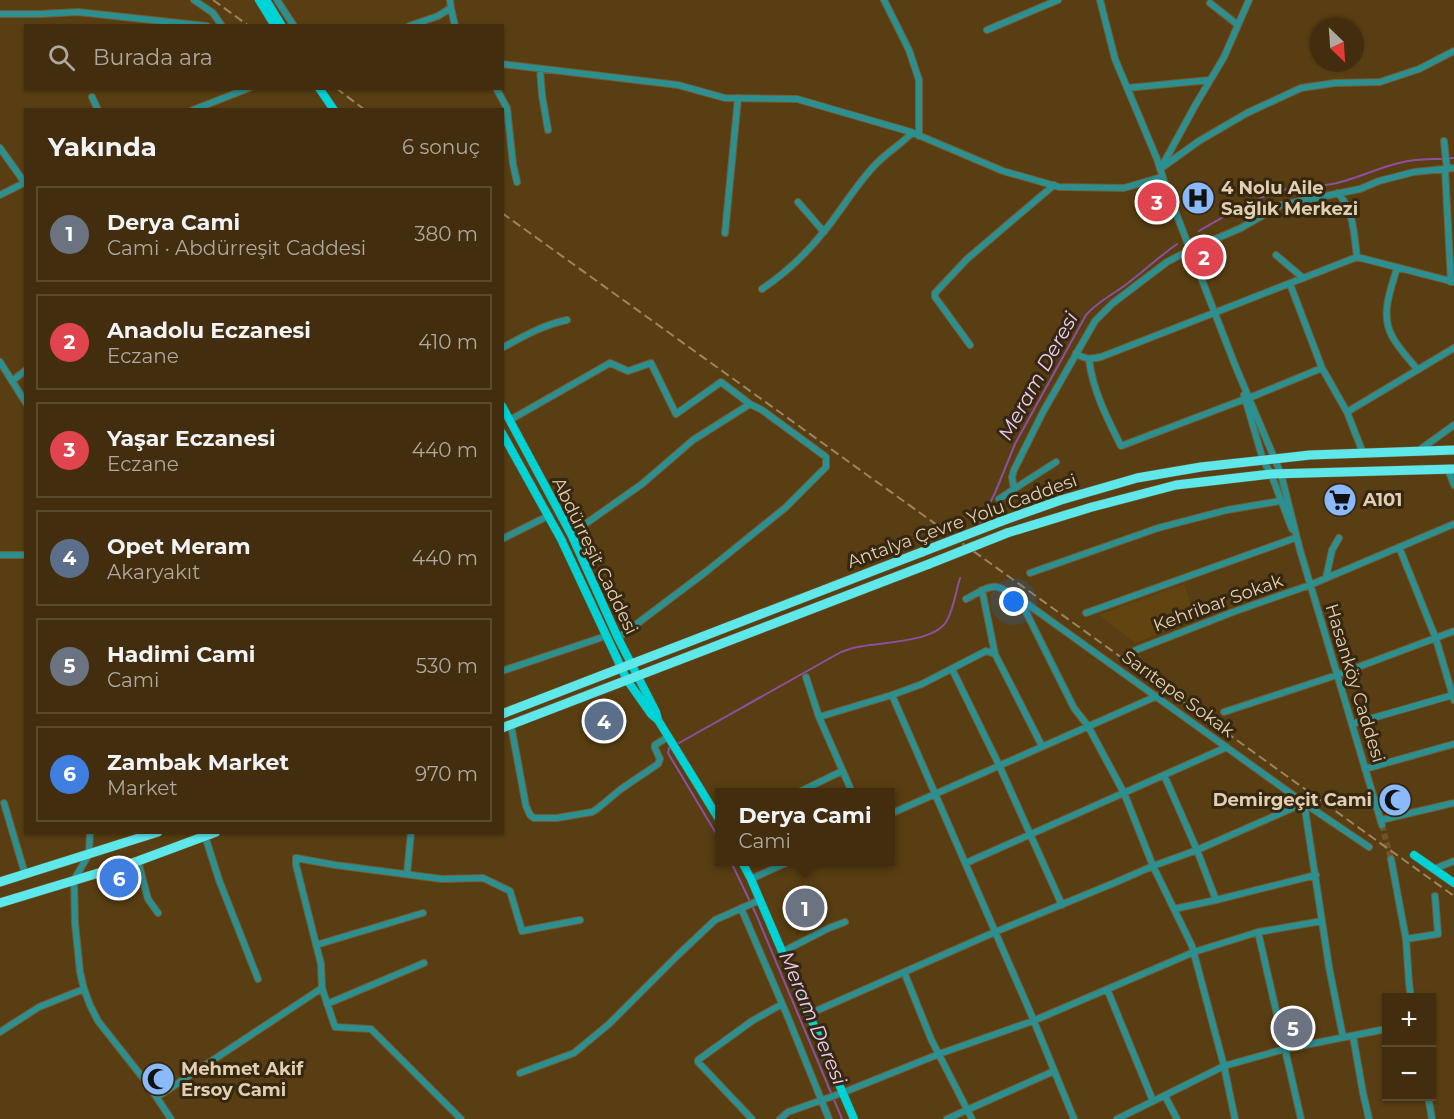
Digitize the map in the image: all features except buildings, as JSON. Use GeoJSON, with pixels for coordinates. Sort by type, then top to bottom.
{"type":"FeatureCollection","features":[{"type":"Feature","properties":{"kind":"highway","name":"Antalya Çevre Yolu Caddesi"},"geometry":{"type":"LineString","coordinates":[[504,713],[1002,521],[1061,500],[1137,478],[1201,467],[1310,455],[1454,450]]}},
{"type":"Feature","properties":{"kind":"highway","name":"Antalya Çevre Yolu Caddesi"},"geometry":{"type":"LineString","coordinates":[[507,727],[1007,533],[1092,507],[1176,485],[1271,474],[1451,469]]}},
{"type":"Feature","properties":{"kind":"highway"},"geometry":{"type":"LineString","coordinates":[[0,882],[152,834]]}},
{"type":"Feature","properties":{"kind":"highway"},"geometry":{"type":"LineString","coordinates":[[0,903],[138,861],[210,834]]}},
{"type":"Feature","properties":{"kind":"main road"},"geometry":{"type":"LineString","coordinates":[[259,0],[274,24]]}},
{"type":"Feature","properties":{"kind":"main road"},"geometry":{"type":"LineString","coordinates":[[266,0],[281,24]]}},
{"type":"Feature","properties":{"kind":"main road"},"geometry":{"type":"LineString","coordinates":[[314,90],[326,108]]}},
{"type":"Feature","properties":{"kind":"main road"},"geometry":{"type":"LineString","coordinates":[[320,90],[333,108]]}},
{"type":"Feature","properties":{"kind":"main road","name":"Abdürreşit Caddesi"},"geometry":{"type":"LineString","coordinates":[[504,410],[571,534],[658,720],[715,813]]}},
{"type":"Feature","properties":{"kind":"main road","name":"Abdürreşit Caddesi"},"geometry":{"type":"LineString","coordinates":[[504,437],[561,539],[627,680],[651,714],[658,720]]}},
{"type":"Feature","properties":{"kind":"main road"},"geometry":{"type":"LineString","coordinates":[[1414,855],[1454,883]]}},
{"type":"Feature","properties":{"kind":"main road"},"geometry":{"type":"LineString","coordinates":[[744,866],[809,1014],[840,1094],[854,1119]]}},
{"type":"Feature","properties":{"kind":"street"},"geometry":{"type":"LineString","coordinates":[[194,0],[213,13],[221,24]]}},
{"type":"Feature","properties":{"kind":"street"},"geometry":{"type":"LineString","coordinates":[[277,0],[293,24]]}},
{"type":"Feature","properties":{"kind":"street"},"geometry":{"type":"LineString","coordinates":[[762,289],[802,257],[877,163],[915,135],[919,80],[909,50],[884,0]]}},
{"type":"Feature","properties":{"kind":"street"},"geometry":{"type":"LineString","coordinates":[[987,30],[1058,0]]}},
{"type":"Feature","properties":{"kind":"street"},"geometry":{"type":"LineString","coordinates":[[1100,0],[1115,59],[1160,169],[1247,398],[1281,474],[1300,550]]}},
{"type":"Feature","properties":{"kind":"street"},"geometry":{"type":"LineString","coordinates":[[1160,169],[1224,57],[1249,0]]}},
{"type":"Feature","properties":{"kind":"street"},"geometry":{"type":"LineString","coordinates":[[1210,3],[1238,25]]}},
{"type":"Feature","properties":{"kind":"street"},"geometry":{"type":"LineString","coordinates":[[415,24],[438,16],[450,4]]}},
{"type":"Feature","properties":{"kind":"street"},"geometry":{"type":"LineString","coordinates":[[450,4],[455,24]]}},
{"type":"Feature","properties":{"kind":"street"},"geometry":{"type":"LineString","coordinates":[[0,14],[78,12],[189,24]]}},
{"type":"Feature","properties":{"kind":"street"},"geometry":{"type":"LineString","coordinates":[[1160,169],[1199,141],[1247,113],[1301,88],[1335,82],[1380,82],[1419,69],[1454,51]]}},
{"type":"Feature","properties":{"kind":"street"},"geometry":{"type":"LineString","coordinates":[[504,64],[678,85],[724,98],[797,99],[915,135],[1003,171],[1059,187],[1124,188],[1162,177]]}},
{"type":"Feature","properties":{"kind":"street"},"geometry":{"type":"LineString","coordinates":[[540,69],[548,130]]}},
{"type":"Feature","properties":{"kind":"street"},"geometry":{"type":"LineString","coordinates":[[1127,88],[1210,80]]}},
{"type":"Feature","properties":{"kind":"street"},"geometry":{"type":"LineString","coordinates":[[198,108],[244,90]]}},
{"type":"Feature","properties":{"kind":"street"},"geometry":{"type":"LineString","coordinates":[[497,90],[507,108],[517,182]]}},
{"type":"Feature","properties":{"kind":"street"},"geometry":{"type":"LineString","coordinates":[[92,97],[97,108]]}},
{"type":"Feature","properties":{"kind":"street"},"geometry":{"type":"LineString","coordinates":[[725,232],[738,98]]}},
{"type":"Feature","properties":{"kind":"street"},"geometry":{"type":"LineString","coordinates":[[1076,353],[1089,360],[1101,357],[1358,257],[1452,282],[1449,169],[1444,141]]}},
{"type":"Feature","properties":{"kind":"street"},"geometry":{"type":"LineString","coordinates":[[0,148],[24,182]]}},
{"type":"Feature","properties":{"kind":"street"},"geometry":{"type":"LineString","coordinates":[[1014,489],[1012,477],[1014,470],[1043,412],[1095,321],[1113,303],[1167,262],[1241,228],[1281,205],[1360,189],[1379,181],[1414,172],[1449,169]]}},
{"type":"Feature","properties":{"kind":"street"},"geometry":{"type":"LineString","coordinates":[[0,195],[24,183]]}},
{"type":"Feature","properties":{"kind":"street"},"geometry":{"type":"LineString","coordinates":[[970,345],[935,297],[935,293],[967,259],[1054,185]]}},
{"type":"Feature","properties":{"kind":"street"},"geometry":{"type":"LineString","coordinates":[[1338,193],[1345,200],[1353,223],[1358,257]]}},
{"type":"Feature","properties":{"kind":"street"},"geometry":{"type":"LineString","coordinates":[[798,202],[824,232]]}},
{"type":"Feature","properties":{"kind":"street"},"geometry":{"type":"LineString","coordinates":[[1276,255],[1304,278]]}},
{"type":"Feature","properties":{"kind":"street"},"geometry":{"type":"LineString","coordinates":[[1397,268],[1386,315],[1391,335],[1418,370]]}},
{"type":"Feature","properties":{"kind":"street"},"geometry":{"type":"LineString","coordinates":[[1290,284],[1322,368],[1347,412],[1362,453]]}},
{"type":"Feature","properties":{"kind":"street"},"geometry":{"type":"LineString","coordinates":[[504,347],[533,331],[567,320]]}},
{"type":"Feature","properties":{"kind":"street"},"geometry":{"type":"LineString","coordinates":[[1347,412],[1454,348]]}},
{"type":"Feature","properties":{"kind":"street"},"geometry":{"type":"LineString","coordinates":[[1089,360],[1099,400],[1121,446],[1322,368]]}},
{"type":"Feature","properties":{"kind":"street"},"geometry":{"type":"LineString","coordinates":[[0,362],[24,400]]}},
{"type":"Feature","properties":{"kind":"street"},"geometry":{"type":"LineString","coordinates":[[510,420],[610,363],[628,371],[651,363],[676,414],[721,382],[826,457],[826,467],[785,508],[725,557],[618,638]]}},
{"type":"Feature","properties":{"kind":"street"},"geometry":{"type":"LineString","coordinates":[[12,381],[24,372]]}},
{"type":"Feature","properties":{"kind":"street"},"geometry":{"type":"LineString","coordinates":[[1247,398],[1250,419],[1263,460],[1271,474],[1300,550]]}},
{"type":"Feature","properties":{"kind":"street"},"geometry":{"type":"LineString","coordinates":[[571,534],[642,484],[693,440],[750,404]]}},
{"type":"Feature","properties":{"kind":"street"},"geometry":{"type":"LineString","coordinates":[[1418,452],[1454,425]]}},
{"type":"Feature","properties":{"kind":"street"},"geometry":{"type":"LineString","coordinates":[[999,499],[1056,462]]}},
{"type":"Feature","properties":{"kind":"street"},"geometry":{"type":"LineString","coordinates":[[1451,469],[1454,485]]}},
{"type":"Feature","properties":{"kind":"street"},"geometry":{"type":"LineString","coordinates":[[1030,573],[1158,528],[1227,510],[1280,501]]}},
{"type":"Feature","properties":{"kind":"street"},"geometry":{"type":"LineString","coordinates":[[504,538],[548,516]]}},
{"type":"Feature","properties":{"kind":"street","name":"Kehribar Sokak"},"geometry":{"type":"LineString","coordinates":[[1136,650],[1310,585],[1454,524]]}},
{"type":"Feature","properties":{"kind":"street"},"geometry":{"type":"LineString","coordinates":[[1086,614],[1295,538]]}},
{"type":"Feature","properties":{"kind":"street"},"geometry":{"type":"LineString","coordinates":[[1326,578],[1332,550],[1339,538]]}},
{"type":"Feature","properties":{"kind":"street"},"geometry":{"type":"LineString","coordinates":[[1352,724],[1453,697],[1436,639],[1399,546]]}},
{"type":"Feature","properties":{"kind":"street","name":"Hasanköy Caddesi"},"geometry":{"type":"LineString","coordinates":[[1300,550],[1381,822],[1454,803]]}},
{"type":"Feature","properties":{"kind":"street"},"geometry":{"type":"LineString","coordinates":[[0,555],[24,555]]}},
{"type":"Feature","properties":{"kind":"street","name":"Sarıtepe Sokak"},"geometry":{"type":"LineString","coordinates":[[982,590],[996,586],[1004,588],[1369,847]]}},
{"type":"Feature","properties":{"kind":"street"},"geometry":{"type":"LineString","coordinates":[[966,598],[982,590],[996,654],[1042,746]]}},
{"type":"Feature","properties":{"kind":"street"},"geometry":{"type":"LineString","coordinates":[[1019,598],[1074,708],[1088,726],[1124,793],[1153,866],[1194,952],[1224,1066],[1235,1119]]}},
{"type":"Feature","properties":{"kind":"street"},"geometry":{"type":"LineString","coordinates":[[1224,712],[1337,675],[1454,632]]}},
{"type":"Feature","properties":{"kind":"street"},"geometry":{"type":"LineString","coordinates":[[504,670],[606,636]]}},
{"type":"Feature","properties":{"kind":"street"},"geometry":{"type":"LineString","coordinates":[[819,717],[922,684],[986,651],[996,654]]}},
{"type":"Feature","properties":{"kind":"street"},"geometry":{"type":"LineString","coordinates":[[952,669],[999,765],[1062,905]]}},
{"type":"Feature","properties":{"kind":"street"},"geometry":{"type":"LineString","coordinates":[[806,677],[819,717],[850,788]]}},
{"type":"Feature","properties":{"kind":"street"},"geometry":{"type":"LineString","coordinates":[[892,695],[996,932],[1074,1119]]}},
{"type":"Feature","properties":{"kind":"street"},"geometry":{"type":"LineString","coordinates":[[895,812],[1156,696]]}},
{"type":"Feature","properties":{"kind":"street"},"geometry":{"type":"LineString","coordinates":[[507,727],[526,806],[534,818],[557,818],[597,810],[621,789],[658,764],[660,759],[655,745],[668,737]]}},
{"type":"Feature","properties":{"kind":"street"},"geometry":{"type":"LineString","coordinates":[[1365,769],[1454,744]]}},
{"type":"Feature","properties":{"kind":"street"},"geometry":{"type":"LineString","coordinates":[[966,863],[1227,747]]}},
{"type":"Feature","properties":{"kind":"street"},"geometry":{"type":"LineString","coordinates":[[807,788],[842,771]]}},
{"type":"Feature","properties":{"kind":"street"},"geometry":{"type":"LineString","coordinates":[[1164,775],[1216,900]]}},
{"type":"Feature","properties":{"kind":"street"},"geometry":{"type":"LineString","coordinates":[[4,802],[25,874]]}},
{"type":"Feature","properties":{"kind":"street"},"geometry":{"type":"LineString","coordinates":[[809,1014],[996,932],[1153,866],[1197,850],[1304,803],[1329,967],[1343,1038]]}},
{"type":"Feature","properties":{"kind":"street"},"geometry":{"type":"LineString","coordinates":[[90,834],[89,854],[74,880],[75,923],[84,989],[98,1021],[157,1097],[171,1119]]}},
{"type":"Feature","properties":{"kind":"street"},"geometry":{"type":"LineString","coordinates":[[407,874],[411,834]]}},
{"type":"Feature","properties":{"kind":"street"},"geometry":{"type":"LineString","coordinates":[[205,836],[219,880],[258,979]]}},
{"type":"Feature","properties":{"kind":"street"},"geometry":{"type":"LineString","coordinates":[[461,1119],[371,1029],[335,1027],[322,988],[321,964],[296,858],[442,879],[483,878],[510,891],[522,931],[580,920]]}},
{"type":"Feature","properties":{"kind":"street"},"geometry":{"type":"LineString","coordinates":[[1390,859],[1406,939],[1411,993]]}},
{"type":"Feature","properties":{"kind":"street"},"geometry":{"type":"LineString","coordinates":[[138,861],[148,899],[158,913]]}},
{"type":"Feature","properties":{"kind":"street"},"geometry":{"type":"LineString","coordinates":[[1434,869],[1454,861]]}},
{"type":"Feature","properties":{"kind":"street"},"geometry":{"type":"LineString","coordinates":[[751,879],[778,866]]}},
{"type":"Feature","properties":{"kind":"street"},"geometry":{"type":"LineString","coordinates":[[1174,909],[1316,875]]}},
{"type":"Feature","properties":{"kind":"street"},"geometry":{"type":"LineString","coordinates":[[1406,939],[1438,934],[1435,896]]}},
{"type":"Feature","properties":{"kind":"street"},"geometry":{"type":"LineString","coordinates":[[520,1073],[574,1053],[609,1024],[715,920],[758,901]]}},
{"type":"Feature","properties":{"kind":"street"},"geometry":{"type":"LineString","coordinates":[[744,907],[782,1004],[824,1099],[829,1119]]}},
{"type":"Feature","properties":{"kind":"street"},"geometry":{"type":"LineString","coordinates":[[316,945],[423,913]]}},
{"type":"Feature","properties":{"kind":"street"},"geometry":{"type":"LineString","coordinates":[[780,1119],[788,1112],[840,1094],[939,1054],[1034,1021],[1194,952],[1258,932],[1322,921]]}},
{"type":"Feature","properties":{"kind":"street"},"geometry":{"type":"LineString","coordinates":[[782,952],[845,922]]}},
{"type":"Feature","properties":{"kind":"street"},"geometry":{"type":"LineString","coordinates":[[1258,932],[1301,1119]]}},
{"type":"Feature","properties":{"kind":"street"},"geometry":{"type":"LineString","coordinates":[[327,1004],[424,963]]}},
{"type":"Feature","properties":{"kind":"street"},"geometry":{"type":"LineString","coordinates":[[903,972],[939,1054],[972,1119]]}},
{"type":"Feature","properties":{"kind":"street"},"geometry":{"type":"LineString","coordinates":[[157,1097],[322,988]]}},
{"type":"Feature","properties":{"kind":"street"},"geometry":{"type":"LineString","coordinates":[[0,1032],[39,1007],[84,989]]}},
{"type":"Feature","properties":{"kind":"street"},"geometry":{"type":"LineString","coordinates":[[1107,990],[1153,1101]]}},
{"type":"Feature","properties":{"kind":"street"},"geometry":{"type":"LineString","coordinates":[[752,1119],[698,1060],[752,1021],[782,1004]]}},
{"type":"Feature","properties":{"kind":"street"},"geometry":{"type":"LineString","coordinates":[[1117,1119],[1224,1066],[1285,1049],[1382,1030]]}},
{"type":"Feature","properties":{"kind":"street"},"geometry":{"type":"LineString","coordinates":[[1353,1036],[1369,1119]]}},
{"type":"Feature","properties":{"kind":"street"},"geometry":{"type":"LineString","coordinates":[[947,1119],[1054,1071]]}},
{"type":"Feature","properties":{"kind":"street"},"geometry":{"type":"LineString","coordinates":[[1165,1096],[1177,1119]]}},
{"type":"Feature","properties":{"kind":"street"},"geometry":{"type":"LineString","coordinates":[[1429,1101],[1432,1119]]}},
{"type":"Feature","properties":{"kind":"shaded area"},"geometry":{"type":"Polygon","coordinates":[[[1184,584],[1196,620],[1135,643],[1099,615],[1184,584]]]}},
{"type":"Feature","properties":{"kind":"waterway","name":"Meram Deresi"},"geometry":{"type":"LineString","coordinates":[[1199,231],[1275,192],[1337,183],[1406,161],[1454,158]]}},
{"type":"Feature","properties":{"kind":"waterway","name":"Meram Deresi"},"geometry":{"type":"LineString","coordinates":[[980,522],[995,493],[1015,444],[1086,315],[1177,244]]}},
{"type":"Feature","properties":{"kind":"waterway","name":"Meram Deresi"},"geometry":{"type":"LineString","coordinates":[[679,743],[841,652],[857,647],[920,637],[940,629],[951,613],[960,578]]}},
{"type":"Feature","properties":{"kind":"waterway","name":"Meram Deresi"},"geometry":{"type":"LineString","coordinates":[[669,748],[668,753],[715,832]]}},
{"type":"Feature","properties":{"kind":"waterway","name":"Meram Deresi"},"geometry":{"type":"LineString","coordinates":[[733,866],[756,914],[842,1119]]}},
{"type":"Feature","properties":{"kind":"tunnel"},"geometry":{"type":"LineString","coordinates":[[1382,825],[1391,859]]}},
{"type":"Feature","properties":{"kind":"railway"},"geometry":{"type":"LineString","coordinates":[[213,0],[246,24]]}},
{"type":"Feature","properties":{"kind":"railway"},"geometry":{"type":"LineString","coordinates":[[339,90],[362,108]]}},
{"type":"Feature","properties":{"kind":"railway"},"geometry":{"type":"LineString","coordinates":[[504,214],[1454,896]]}},
{"type":"Feature","properties":{"kind":"place","name":"4 Nolu Aile Sağlık Merkezi"},"geometry":{"type":"Point","coordinates":[1198,198]}},
{"type":"Feature","properties":{"kind":"place","name":"Yaşar Eczanesi"},"geometry":{"type":"Point","coordinates":[1157,202]}},
{"type":"Feature","properties":{"kind":"place","name":"Anadolu Eczanesi"},"geometry":{"type":"Point","coordinates":[1204,257]}},
{"type":"Feature","properties":{"kind":"place","name":"A101"},"geometry":{"type":"Point","coordinates":[1340,500]}},
{"type":"Feature","properties":{"kind":"place","name":"Opet Meram"},"geometry":{"type":"Point","coordinates":[604,721]}},
{"type":"Feature","properties":{"kind":"place","name":"Demirgeçit Cami"},"geometry":{"type":"Point","coordinates":[1395,800]}},
{"type":"Feature","properties":{"kind":"place","name":"Zambak Market"},"geometry":{"type":"Point","coordinates":[119,878]}},
{"type":"Feature","properties":{"kind":"place","name":"Derya Cami"},"geometry":{"type":"Point","coordinates":[805,908]}},
{"type":"Feature","properties":{"kind":"place","name":"Hadimi Cami"},"geometry":{"type":"Point","coordinates":[1293,1028]}},
{"type":"Feature","properties":{"kind":"place","name":"Mehmet Akif Ersoy Cami"},"geometry":{"type":"Point","coordinates":[158,1079]}}]}
